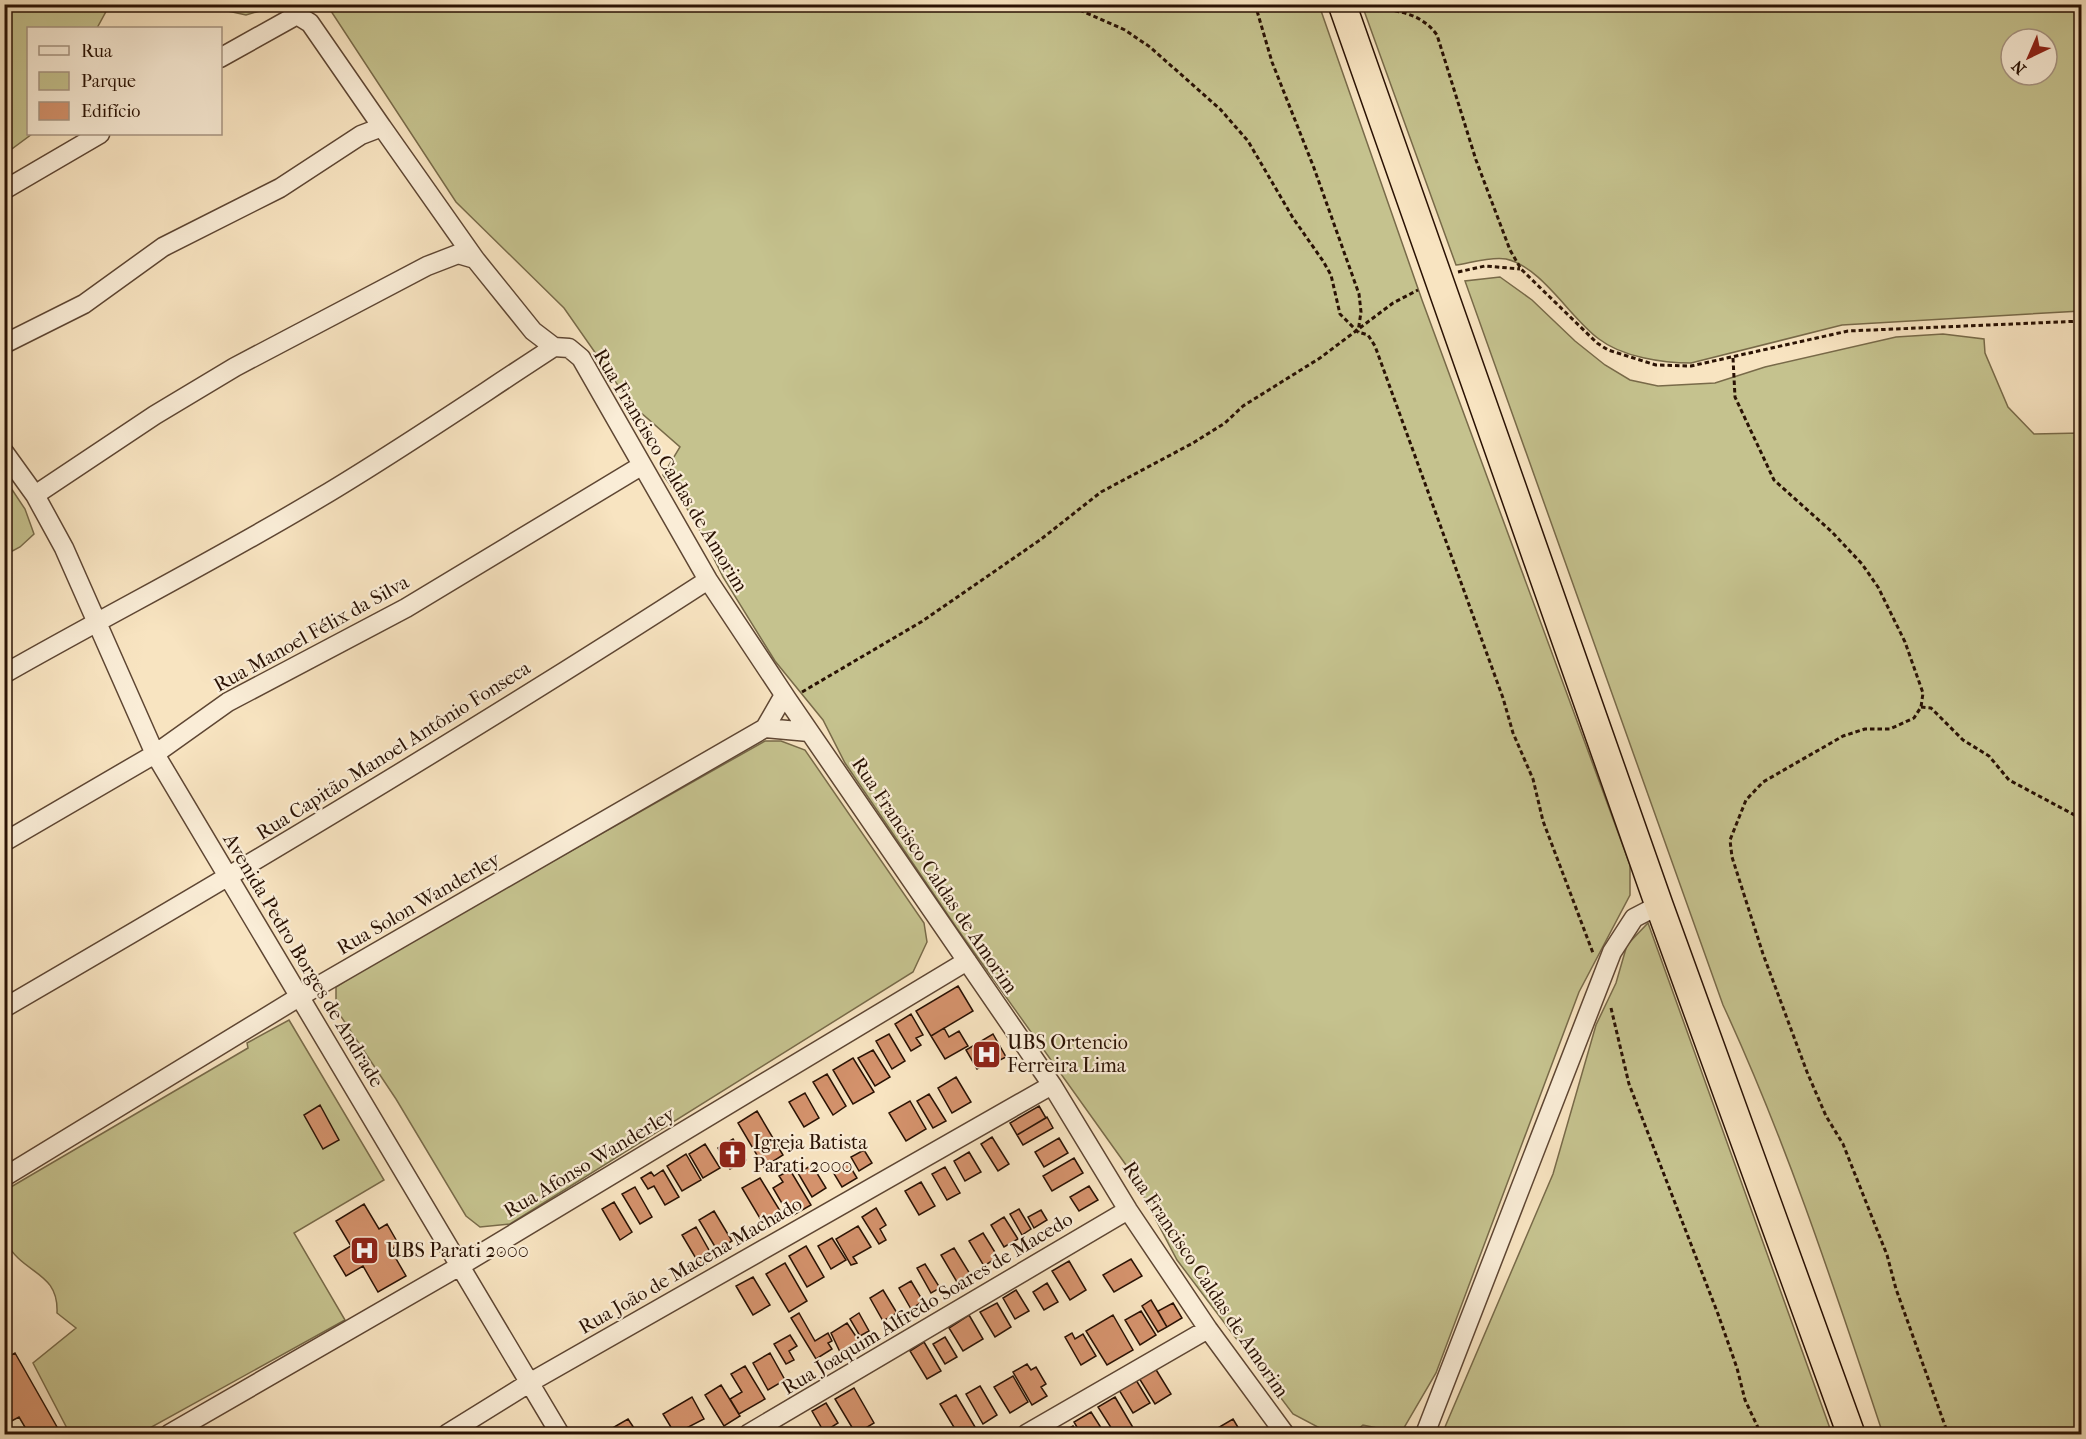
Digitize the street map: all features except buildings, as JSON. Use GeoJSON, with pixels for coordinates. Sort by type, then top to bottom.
{"type":"FeatureCollection","features":[{"type":"Feature","properties":{"kind":"highway"},"geometry":{"type":"LineString","coordinates":[[1351,5],[1438,275],[1659,905],[1851,1434]]}},
{"type":"Feature","properties":{"kind":"street","name":"Rua Francisco Caldas de Amorim"},"geometry":{"type":"LineString","coordinates":[[222,57],[297,15],[310,23],[475,259],[533,332],[554,347],[569,348],[581,358],[708,580],[785,697],[1052,1085],[1128,1210],[1208,1329],[1285,1434]]}},
{"type":"Feature","properties":{"kind":"street"},"geometry":{"type":"LineString","coordinates":[[4,344],[84,304],[163,247],[279,188],[361,135],[382,127]]}},
{"type":"Feature","properties":{"kind":"street"},"geometry":{"type":"LineString","coordinates":[[4,190],[98,135]]}},
{"type":"Feature","properties":{"kind":"street"},"geometry":{"type":"LineString","coordinates":[[35,495],[154,415],[235,367],[427,266],[458,254],[475,259]]}},
{"type":"Feature","properties":{"kind":"street"},"geometry":{"type":"LineString","coordinates":[[4,674],[96,621],[145,598],[322,496],[554,347]]}},
{"type":"Feature","properties":{"kind":"street","name":"Avenida Pedro Borges de Andrade"},"geometry":{"type":"LineString","coordinates":[[4,452],[35,495],[64,548],[154,754],[560,1434]]}},
{"type":"Feature","properties":{"kind":"street","name":"Rua Manoel Félix da Silva"},"geometry":{"type":"LineString","coordinates":[[4,842],[154,754],[228,702],[406,608],[641,466]]}},
{"type":"Feature","properties":{"kind":"street","name":"Rua Capitão Manoel Antônio Fonseca"},"geometry":{"type":"LineString","coordinates":[[4,1008],[228,878],[591,655],[708,580]]}},
{"type":"Feature","properties":{"kind":"street"},"geometry":{"type":"LineString","coordinates":[[785,697],[765,728],[809,732]]}},
{"type":"Feature","properties":{"kind":"street","name":"Rua Solon Wanderley"},"geometry":{"type":"LineString","coordinates":[[4,1177],[299,997],[765,728]]}},
{"type":"Feature","properties":{"kind":"street"},"geometry":{"type":"LineString","coordinates":[[1425,1434],[1603,978],[1626,928],[1634,918],[1659,905]]}},
{"type":"Feature","properties":{"kind":"street","name":"Rua Afonso Wanderley"},"geometry":{"type":"LineString","coordinates":[[169,1434],[460,1266],[967,962]]}},
{"type":"Feature","properties":{"kind":"street","name":"Rua João de Macena Machado"},"geometry":{"type":"LineString","coordinates":[[447,1434],[529,1383],[1052,1085]]}},
{"type":"Feature","properties":{"kind":"street","name":"Rua Joaquim Alfredo Soares de Macedo"},"geometry":{"type":"LineString","coordinates":[[748,1434],[1128,1210]]}},
{"type":"Feature","properties":{"kind":"street"},"geometry":{"type":"LineString","coordinates":[[1026,1434],[1208,1329]]}},
{"type":"Feature","properties":{"kind":"path"},"geometry":{"type":"LineString","coordinates":[[1066,4],[1125,30],[1150,47],[1220,109],[1248,141],[1293,218],[1323,261],[1331,276],[1340,314],[1358,332],[1368,335],[1375,346],[1503,698],[1513,733],[1533,779],[1543,821],[1603,978],[1629,1084],[1718,1314],[1737,1368],[1745,1400],[1761,1434]]}},
{"type":"Feature","properties":{"kind":"path"},"geometry":{"type":"LineString","coordinates":[[1255,4],[1272,63],[1314,168],[1359,294],[1361,312],[1358,332]]}},
{"type":"Feature","properties":{"kind":"path"},"geometry":{"type":"LineString","coordinates":[[1351,5],[1413,14],[1431,27],[1437,35],[1476,160],[1510,250],[1521,269],[1597,343],[1608,350],[1668,367],[1691,366],[1848,331],[2082,321]]}},
{"type":"Feature","properties":{"kind":"path"},"geometry":{"type":"LineString","coordinates":[[785,697],[830,678],[921,622],[1040,540],[1101,492],[1193,443],[1224,423],[1243,406],[1358,332],[1394,303],[1438,275],[1485,266],[1521,269]]}},
{"type":"Feature","properties":{"kind":"path"},"geometry":{"type":"LineString","coordinates":[[1733,357],[1735,397],[1774,480],[1832,532],[1862,564],[1878,587],[1905,642],[1923,693],[1921,707],[1914,718],[1890,729],[1865,729],[1843,736],[1763,782],[1746,800],[1730,840],[1732,857],[1763,954],[1807,1072],[1826,1116],[1843,1144],[1883,1245],[1899,1300],[1947,1434]]}},
{"type":"Feature","properties":{"kind":"path"},"geometry":{"type":"LineString","coordinates":[[1921,707],[1931,708],[1963,740],[1989,756],[2009,780],[2082,819]]}},
{"type":"Feature","properties":{"kind":"green space"},"geometry":{"type":"Polygon","coordinates":[[[5,4],[122,5],[108,8],[98,27],[27,27],[27,135],[31,135],[5,154],[5,4]]]}},
{"type":"Feature","properties":{"kind":"green space"},"geometry":{"type":"Polygon","coordinates":[[[200,5],[280,5],[246,15],[200,5]]]}},
{"type":"Feature","properties":{"kind":"green space"},"geometry":{"type":"Polygon","coordinates":[[[327,5],[1319,5],[1422,300],[1630,865],[1630,895],[1579,992],[1436,1373],[1401,1433],[1363,1425],[1352,1434],[1331,1434],[1293,1414],[1177,1260],[1131,1172],[956,927],[845,763],[823,720],[775,661],[723,577],[693,517],[663,475],[680,447],[631,404],[564,308],[456,202],[327,5]]]}},
{"type":"Feature","properties":{"kind":"green space"},"geometry":{"type":"Polygon","coordinates":[[[1362,5],[2081,5],[2081,311],[1842,325],[1691,363],[1680,363],[1631,355],[1608,345],[1588,330],[1532,272],[1506,259],[1481,260],[1456,265],[1362,5]]]}},
{"type":"Feature","properties":{"kind":"green space"},"geometry":{"type":"Polygon","coordinates":[[[1500,277],[1532,300],[1575,341],[1605,365],[1630,380],[1658,386],[1715,383],[1765,367],[1896,337],[1943,334],[1984,339],[1985,353],[2008,407],[2034,434],[2081,433],[2081,1434],[1883,1434],[1809,1217],[1768,1110],[1723,1005],[1465,281],[1500,277]]]}},
{"type":"Feature","properties":{"kind":"green space"},"geometry":{"type":"Polygon","coordinates":[[[5,479],[25,509],[34,534],[20,547],[5,555],[5,479]]]}},
{"type":"Feature","properties":{"kind":"green space"},"geometry":{"type":"Polygon","coordinates":[[[765,741],[781,741],[805,750],[924,923],[927,942],[913,972],[510,1224],[480,1227],[466,1216],[396,1099],[336,1009],[336,987],[373,963],[765,741]]]}},
{"type":"Feature","properties":{"kind":"green space"},"geometry":{"type":"Polygon","coordinates":[[[1648,923],[1832,1434],[1442,1434],[1553,1174],[1596,1025],[1616,983],[1627,945],[1648,923]]]}},
{"type":"Feature","properties":{"kind":"green space"},"geometry":{"type":"Polygon","coordinates":[[[289,1020],[384,1180],[294,1233],[345,1320],[139,1434],[70,1434],[33,1363],[76,1328],[57,1313],[56,1299],[46,1281],[21,1261],[6,1242],[3,1224],[4,1191],[248,1048],[247,1043],[289,1020]]]}},
{"type":"Feature","properties":{"kind":"place","name":"UBS Ortencio Ferreira Lima"},"geometry":{"type":"Point","coordinates":[986,1054]}},
{"type":"Feature","properties":{"kind":"place","name":"Igreja Batista Parati 2000"},"geometry":{"type":"Point","coordinates":[732,1154]}},
{"type":"Feature","properties":{"kind":"place","name":"UBS Parati 2000"},"geometry":{"type":"Point","coordinates":[365,1250]}}]}
